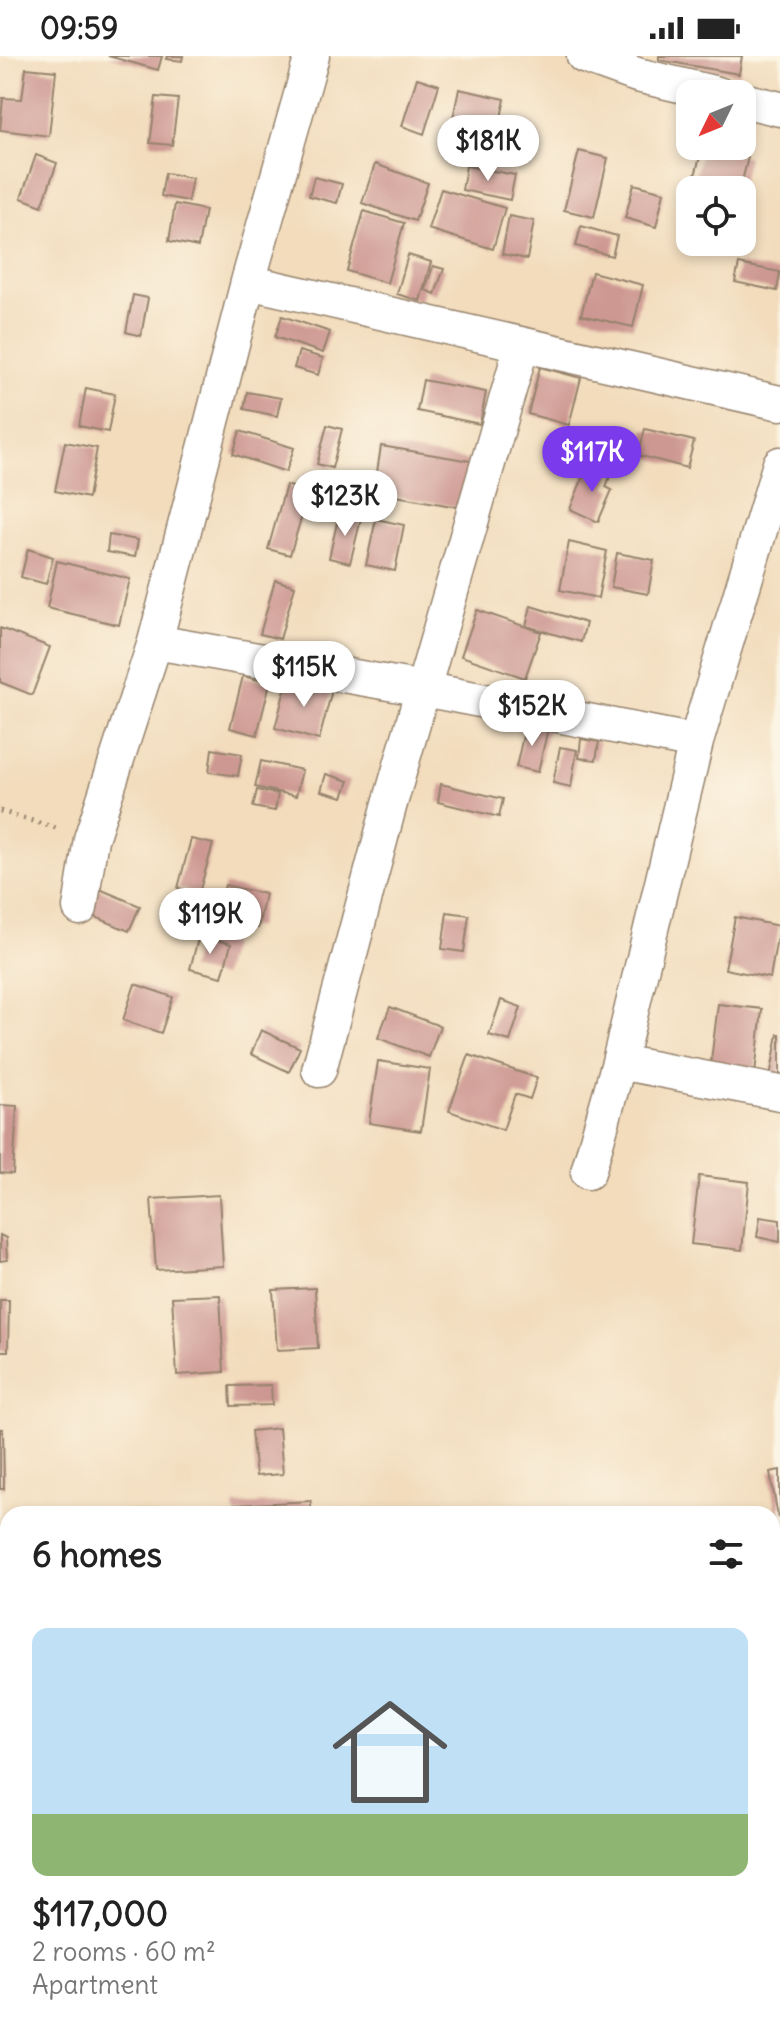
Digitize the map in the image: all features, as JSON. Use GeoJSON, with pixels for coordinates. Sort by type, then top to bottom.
{"type":"FeatureCollection","features":[{"type":"Feature","properties":{"kind":"street"},"geometry":{"type":"LineString","coordinates":[[80,908],[91,839],[155,642],[248,282],[312,56]]}},
{"type":"Feature","properties":{"kind":"street"},"geometry":{"type":"LineString","coordinates":[[584,56],[637,75],[676,84]]}},
{"type":"Feature","properties":{"kind":"street"},"geometry":{"type":"LineString","coordinates":[[756,103],[780,109]]}},
{"type":"Feature","properties":{"kind":"street"},"geometry":{"type":"LineString","coordinates":[[248,282],[780,403]]}},
{"type":"Feature","properties":{"kind":"street"},"geometry":{"type":"LineString","coordinates":[[319,1070],[423,689],[522,345]]}},
{"type":"Feature","properties":{"kind":"street"},"geometry":{"type":"LineString","coordinates":[[588,1172],[619,1062],[696,742],[780,464]]}},
{"type":"Feature","properties":{"kind":"street"},"geometry":{"type":"LineString","coordinates":[[155,642],[423,689],[696,742]]}},
{"type":"Feature","properties":{"kind":"street"},"geometry":{"type":"LineString","coordinates":[[619,1062],[780,1093]]}},
{"type":"Feature","properties":{"kind":"path"},"geometry":{"type":"LineString","coordinates":[[0,811],[91,839]]}},
{"type":"Feature","properties":{"kind":"building"},"geometry":{"type":"Polygon","coordinates":[[[108,56],[162,56],[158,70],[108,56]]]}},
{"type":"Feature","properties":{"kind":"building"},"geometry":{"type":"Polygon","coordinates":[[[167,56],[183,56],[182,61],[166,59],[167,56]]]}},
{"type":"Feature","properties":{"kind":"building"},"geometry":{"type":"Polygon","coordinates":[[[659,56],[742,56],[739,74],[659,60],[659,56]]]}},
{"type":"Feature","properties":{"kind":"building"},"geometry":{"type":"Polygon","coordinates":[[[26,68],[56,71],[49,136],[0,130],[3,98],[22,99],[26,68]]]}},
{"type":"Feature","properties":{"kind":"building"},"geometry":{"type":"Polygon","coordinates":[[[417,78],[439,85],[424,134],[402,126],[417,78]]]}},
{"type":"Feature","properties":{"kind":"building"},"geometry":{"type":"Polygon","coordinates":[[[459,89],[505,99],[491,163],[446,153],[459,89]]]}},
{"type":"Feature","properties":{"kind":"building"},"geometry":{"type":"Polygon","coordinates":[[[156,97],[178,99],[172,145],[150,143],[156,97]]]}},
{"type":"Feature","properties":{"kind":"building"},"geometry":{"type":"Polygon","coordinates":[[[579,151],[608,158],[594,217],[564,210],[579,151]]]}},
{"type":"Feature","properties":{"kind":"building"},"geometry":{"type":"Polygon","coordinates":[[[36,155],[57,163],[42,206],[21,198],[36,155]]]}},
{"type":"Feature","properties":{"kind":"building"},"geometry":{"type":"Polygon","coordinates":[[[699,160],[747,160],[743,176],[695,176],[699,160]]]}},
{"type":"Feature","properties":{"kind":"building"},"geometry":{"type":"Polygon","coordinates":[[[375,164],[428,183],[415,221],[362,203],[375,164]]]}},
{"type":"Feature","properties":{"kind":"building"},"geometry":{"type":"Polygon","coordinates":[[[466,166],[515,175],[510,200],[462,190],[466,166]]]}},
{"type":"Feature","properties":{"kind":"building"},"geometry":{"type":"Polygon","coordinates":[[[165,173],[192,178],[188,201],[161,196],[165,173]]]}},
{"type":"Feature","properties":{"kind":"building"},"geometry":{"type":"Polygon","coordinates":[[[314,177],[342,184],[337,203],[309,196],[314,177]]]}},
{"type":"Feature","properties":{"kind":"building"},"geometry":{"type":"Polygon","coordinates":[[[634,184],[664,192],[656,227],[625,218],[634,184]]]}},
{"type":"Feature","properties":{"kind":"building"},"geometry":{"type":"Polygon","coordinates":[[[441,189],[505,208],[493,249],[428,229],[441,189]]]}},
{"type":"Feature","properties":{"kind":"building"},"geometry":{"type":"Polygon","coordinates":[[[175,204],[205,210],[198,247],[169,241],[175,204]]]}},
{"type":"Feature","properties":{"kind":"building"},"geometry":{"type":"Polygon","coordinates":[[[364,211],[404,223],[387,283],[347,271],[364,211]]]}},
{"type":"Feature","properties":{"kind":"building"},"geometry":{"type":"Polygon","coordinates":[[[509,216],[534,221],[527,259],[502,254],[509,216]]]}},
{"type":"Feature","properties":{"kind":"building"},"geometry":{"type":"Polygon","coordinates":[[[581,226],[617,236],[612,256],[576,246],[581,226]]]}},
{"type":"Feature","properties":{"kind":"building"},"geometry":{"type":"Polygon","coordinates":[[[408,255],[431,262],[420,301],[397,294],[408,255]]]}},
{"type":"Feature","properties":{"kind":"building"},"geometry":{"type":"Polygon","coordinates":[[[739,264],[780,272],[777,291],[735,282],[739,264]]]}},
{"type":"Feature","properties":{"kind":"building"},"geometry":{"type":"Polygon","coordinates":[[[433,266],[444,269],[435,294],[425,290],[433,266]]]}},
{"type":"Feature","properties":{"kind":"building"},"geometry":{"type":"Polygon","coordinates":[[[592,272],[643,285],[633,327],[581,315],[592,272]]]}},
{"type":"Feature","properties":{"kind":"building"},"geometry":{"type":"Polygon","coordinates":[[[133,295],[148,298],[141,336],[126,332],[133,295]]]}},
{"type":"Feature","properties":{"kind":"building"},"geometry":{"type":"Polygon","coordinates":[[[282,316],[330,332],[323,353],[275,337],[282,316]]]}},
{"type":"Feature","properties":{"kind":"building"},"geometry":{"type":"Polygon","coordinates":[[[299,351],[323,358],[318,375],[294,368],[299,351]]]}},
{"type":"Feature","properties":{"kind":"building"},"geometry":{"type":"Polygon","coordinates":[[[540,367],[581,378],[569,425],[528,414],[540,367]]]}},
{"type":"Feature","properties":{"kind":"building"},"geometry":{"type":"Polygon","coordinates":[[[423,380],[486,392],[480,424],[417,411],[423,380]]]}},
{"type":"Feature","properties":{"kind":"building"},"geometry":{"type":"Polygon","coordinates":[[[86,388],[115,394],[108,432],[79,426],[86,388]]]}},
{"type":"Feature","properties":{"kind":"building"},"geometry":{"type":"Polygon","coordinates":[[[247,392],[281,398],[277,416],[244,409],[247,392]]]}},
{"type":"Feature","properties":{"kind":"building"},"geometry":{"type":"Polygon","coordinates":[[[327,425],[342,429],[332,468],[317,464],[327,425]]]}},
{"type":"Feature","properties":{"kind":"building"},"geometry":{"type":"Polygon","coordinates":[[[645,429],[694,441],[687,468],[638,455],[645,429]]]}},
{"type":"Feature","properties":{"kind":"building"},"geometry":{"type":"Polygon","coordinates":[[[240,431],[294,448],[286,472],[233,454],[240,431]]]}},
{"type":"Feature","properties":{"kind":"building"},"geometry":{"type":"Polygon","coordinates":[[[65,442],[97,448],[88,498],[55,491],[65,442]]]}},
{"type":"Feature","properties":{"kind":"building"},"geometry":{"type":"Polygon","coordinates":[[[381,446],[471,461],[463,508],[374,492],[381,446]]]}},
{"type":"Feature","properties":{"kind":"building"},"geometry":{"type":"Polygon","coordinates":[[[588,465],[611,474],[606,487],[612,490],[598,522],[570,509],[588,465]]]}},
{"type":"Feature","properties":{"kind":"building"},"geometry":{"type":"Polygon","coordinates":[[[286,485],[309,492],[290,555],[268,549],[286,485]]]}},
{"type":"Feature","properties":{"kind":"building"},"geometry":{"type":"Polygon","coordinates":[[[339,514],[361,519],[350,563],[329,558],[339,514]]]}},
{"type":"Feature","properties":{"kind":"building"},"geometry":{"type":"Polygon","coordinates":[[[376,519],[404,525],[395,571],[366,565],[376,519]]]}},
{"type":"Feature","properties":{"kind":"building"},"geometry":{"type":"Polygon","coordinates":[[[109,535],[138,540],[135,557],[107,552],[109,535]]]}},
{"type":"Feature","properties":{"kind":"building"},"geometry":{"type":"Polygon","coordinates":[[[569,542],[607,551],[598,598],[560,590],[569,542]]]}},
{"type":"Feature","properties":{"kind":"building"},"geometry":{"type":"Polygon","coordinates":[[[28,549],[53,557],[46,584],[21,577],[28,549]]]}},
{"type":"Feature","properties":{"kind":"building"},"geometry":{"type":"Polygon","coordinates":[[[617,553],[654,560],[648,594],[611,587],[617,553]]]}},
{"type":"Feature","properties":{"kind":"building"},"geometry":{"type":"Polygon","coordinates":[[[57,561],[130,579],[119,625],[47,608],[57,561]]]}},
{"type":"Feature","properties":{"kind":"building"},"geometry":{"type":"Polygon","coordinates":[[[275,580],[295,586],[280,639],[260,634],[275,580]]]}},
{"type":"Feature","properties":{"kind":"building"},"geometry":{"type":"Polygon","coordinates":[[[531,606],[586,623],[581,642],[526,626],[531,606]]]}},
{"type":"Feature","properties":{"kind":"building"},"geometry":{"type":"Polygon","coordinates":[[[477,610],[541,632],[525,678],[461,656],[477,610]]]}},
{"type":"Feature","properties":{"kind":"building"},"geometry":{"type":"Polygon","coordinates":[[[0,628],[50,647],[32,695],[0,682],[0,628]]]}},
{"type":"Feature","properties":{"kind":"building"},"geometry":{"type":"Polygon","coordinates":[[[243,676],[270,683],[257,735],[230,728],[243,676]]]}},
{"type":"Feature","properties":{"kind":"building"},"geometry":{"type":"Polygon","coordinates":[[[288,678],[332,690],[319,740],[275,728],[288,678]]]}},
{"type":"Feature","properties":{"kind":"building"},"geometry":{"type":"Polygon","coordinates":[[[526,723],[548,728],[538,772],[516,767],[526,723]]]}},
{"type":"Feature","properties":{"kind":"building"},"geometry":{"type":"Polygon","coordinates":[[[581,739],[599,742],[596,760],[579,758],[581,739]]]}},
{"type":"Feature","properties":{"kind":"building"},"geometry":{"type":"Polygon","coordinates":[[[560,747],[577,750],[571,787],[553,783],[560,747]]]}},
{"type":"Feature","properties":{"kind":"building"},"geometry":{"type":"Polygon","coordinates":[[[212,749],[242,754],[238,776],[209,772],[212,749]]]}},
{"type":"Feature","properties":{"kind":"building"},"geometry":{"type":"Polygon","coordinates":[[[261,761],[302,770],[296,796],[255,787],[261,761]]]}},
{"type":"Feature","properties":{"kind":"building"},"geometry":{"type":"Polygon","coordinates":[[[326,774],[349,781],[343,797],[321,791],[326,774]]]}},
{"type":"Feature","properties":{"kind":"building"},"geometry":{"type":"Polygon","coordinates":[[[441,784],[503,799],[499,817],[438,802],[441,784]]]}},
{"type":"Feature","properties":{"kind":"building"},"geometry":{"type":"Polygon","coordinates":[[[257,790],[278,794],[275,811],[253,807],[257,790]]]}},
{"type":"Feature","properties":{"kind":"building"},"geometry":{"type":"Polygon","coordinates":[[[191,839],[213,844],[199,893],[178,888],[191,839]]]}},
{"type":"Feature","properties":{"kind":"building"},"geometry":{"type":"Polygon","coordinates":[[[90,885],[140,906],[129,931],[79,910],[90,885]]]}},
{"type":"Feature","properties":{"kind":"building"},"geometry":{"type":"Polygon","coordinates":[[[225,885],[265,894],[258,928],[217,918],[225,885]]]}},
{"type":"Feature","properties":{"kind":"building"},"geometry":{"type":"Polygon","coordinates":[[[447,912],[469,915],[464,952],[442,949],[447,912]]]}},
{"type":"Feature","properties":{"kind":"building"},"geometry":{"type":"Polygon","coordinates":[[[735,917],[779,926],[770,978],[725,969],[735,917]]]}},
{"type":"Feature","properties":{"kind":"building"},"geometry":{"type":"Polygon","coordinates":[[[199,935],[231,944],[222,977],[190,969],[199,935]]]}},
{"type":"Feature","properties":{"kind":"building"},"geometry":{"type":"Polygon","coordinates":[[[135,984],[173,997],[161,1033],[123,1020],[135,984]]]}},
{"type":"Feature","properties":{"kind":"building"},"geometry":{"type":"Polygon","coordinates":[[[501,1000],[521,1007],[510,1041],[489,1035],[501,1000]]]}},
{"type":"Feature","properties":{"kind":"building"},"geometry":{"type":"Polygon","coordinates":[[[718,1004],[762,1009],[755,1074],[710,1069],[718,1004]]]}},
{"type":"Feature","properties":{"kind":"building"},"geometry":{"type":"Polygon","coordinates":[[[390,1007],[440,1026],[429,1057],[378,1038],[390,1007]]]}},
{"type":"Feature","properties":{"kind":"building"},"geometry":{"type":"Polygon","coordinates":[[[261,1030],[300,1048],[289,1072],[251,1054],[261,1030]]]}},
{"type":"Feature","properties":{"kind":"building"},"geometry":{"type":"Polygon","coordinates":[[[780,1034],[780,1079],[770,1077],[780,1034]]]}},
{"type":"Feature","properties":{"kind":"building"},"geometry":{"type":"Polygon","coordinates":[[[469,1055],[537,1078],[530,1099],[515,1094],[503,1130],[449,1111],[469,1055]]]}},
{"type":"Feature","properties":{"kind":"building"},"geometry":{"type":"Polygon","coordinates":[[[378,1061],[430,1069],[421,1131],[369,1123],[378,1061]]]}},
{"type":"Feature","properties":{"kind":"building"},"geometry":{"type":"Polygon","coordinates":[[[0,1105],[17,1106],[13,1174],[0,1173],[0,1105]]]}},
{"type":"Feature","properties":{"kind":"building"},"geometry":{"type":"Polygon","coordinates":[[[699,1176],[749,1182],[742,1250],[691,1244],[699,1176]]]}},
{"type":"Feature","properties":{"kind":"building"},"geometry":{"type":"Polygon","coordinates":[[[219,1195],[223,1266],[156,1270],[151,1199],[219,1195]]]}},
{"type":"Feature","properties":{"kind":"building"},"geometry":{"type":"Polygon","coordinates":[[[760,1217],[780,1220],[780,1242],[757,1237],[760,1217]]]}},
{"type":"Feature","properties":{"kind":"building"},"geometry":{"type":"Polygon","coordinates":[[[0,1235],[6,1238],[7,1260],[0,1261],[0,1235]]]}},
{"type":"Feature","properties":{"kind":"building"},"geometry":{"type":"Polygon","coordinates":[[[315,1288],[318,1348],[277,1350],[273,1290],[315,1288]]]}},
{"type":"Feature","properties":{"kind":"building"},"geometry":{"type":"Polygon","coordinates":[[[220,1295],[224,1372],[177,1375],[172,1297],[220,1295]]]}},
{"type":"Feature","properties":{"kind":"building"},"geometry":{"type":"Polygon","coordinates":[[[0,1300],[9,1300],[8,1351],[0,1351],[0,1300]]]}},
{"type":"Feature","properties":{"kind":"building"},"geometry":{"type":"Polygon","coordinates":[[[271,1385],[272,1405],[231,1406],[230,1386],[271,1385]]]}},
{"type":"Feature","properties":{"kind":"building"},"geometry":{"type":"Polygon","coordinates":[[[279,1428],[283,1474],[256,1476],[251,1431],[279,1428]]]}},
{"type":"Feature","properties":{"kind":"building"},"geometry":{"type":"Polygon","coordinates":[[[0,1429],[3,1429],[4,1489],[0,1489],[0,1429]]]}},
{"type":"Feature","properties":{"kind":"building"},"geometry":{"type":"Polygon","coordinates":[[[780,1470],[780,1506],[776,1506],[770,1472],[780,1470]]]}},
{"type":"Feature","properties":{"kind":"building"},"geometry":{"type":"Polygon","coordinates":[[[311,1501],[311,1506],[234,1505],[311,1501]]]}}]}
